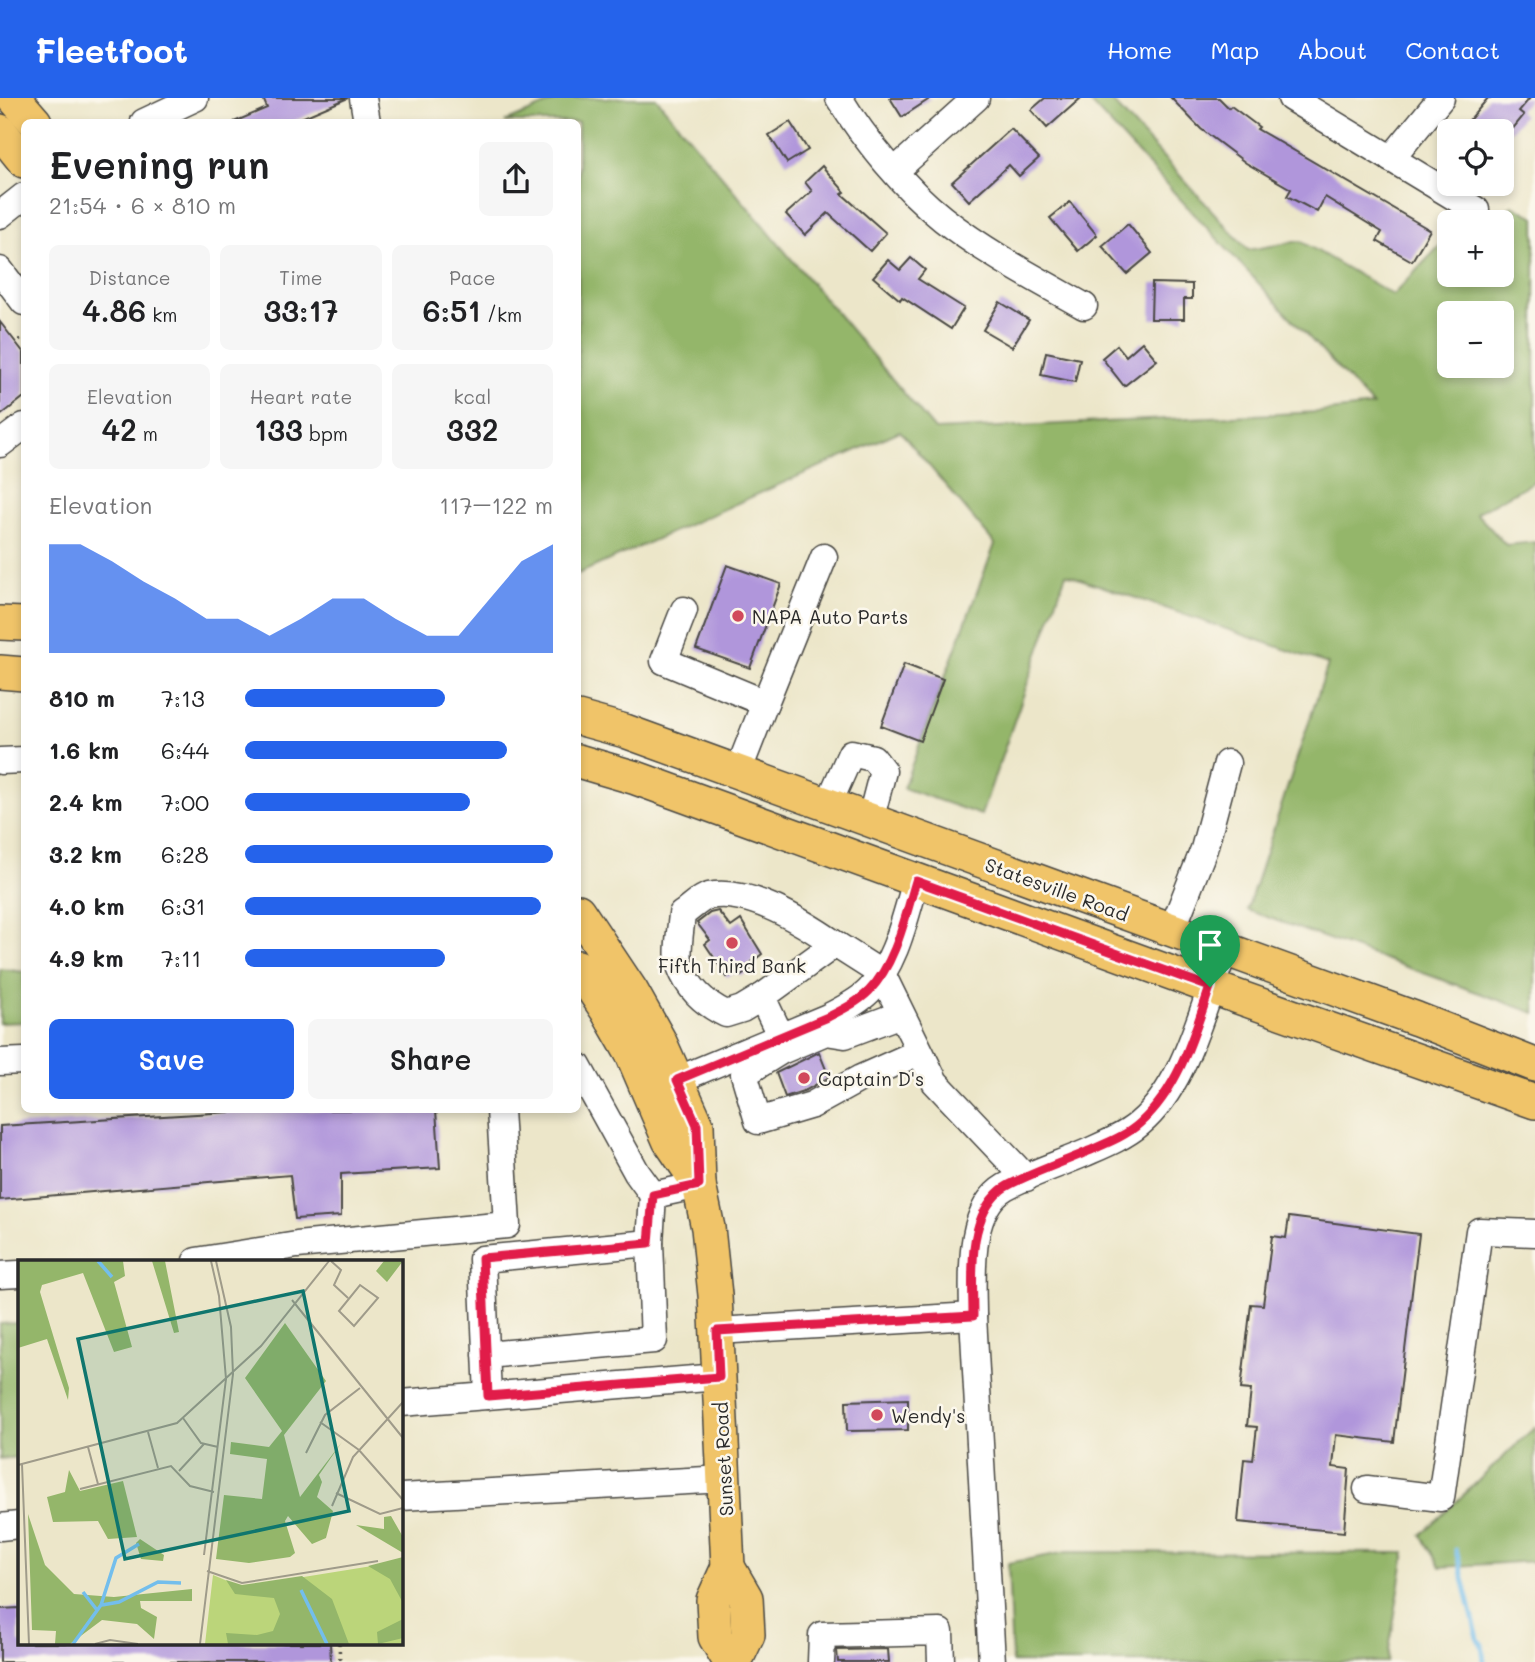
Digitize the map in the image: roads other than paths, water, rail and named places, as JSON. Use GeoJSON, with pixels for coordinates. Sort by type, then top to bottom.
{"type":"FeatureCollection","features":[{"type":"Feature","properties":{"kind":"main road"},"geometry":{"type":"LineString","coordinates":[[14,98],[32,119]]}},
{"type":"Feature","properties":{"kind":"main road"},"geometry":{"type":"LineString","coordinates":[[0,131],[21,157]]}},
{"type":"Feature","properties":{"kind":"main road"},"geometry":{"type":"LineString","coordinates":[[0,623],[21,624]]}},
{"type":"Feature","properties":{"kind":"main road"},"geometry":{"type":"LineString","coordinates":[[0,672],[21,674]]}},
{"type":"Feature","properties":{"kind":"main road","name":"Statesville Road"},"geometry":{"type":"LineString","coordinates":[[581,719],[625,731],[738,772],[1535,1065]]}},
{"type":"Feature","properties":{"kind":"main road","name":"Statesville Road"},"geometry":{"type":"LineString","coordinates":[[587,769],[636,778],[1535,1102]]}},
{"type":"Feature","properties":{"kind":"main road","name":"Sunset Road"},"geometry":{"type":"LineString","coordinates":[[581,916],[632,992],[659,1040],[697,1125],[699,1185],[712,1263],[717,1331],[728,1567],[746,1598],[748,1635],[732,1662]]}},
{"type":"Feature","properties":{"kind":"main road","name":"Sunset Road"},"geometry":{"type":"LineString","coordinates":[[581,972],[632,1054],[669,1140],[699,1185]]}},
{"type":"Feature","properties":{"kind":"street"},"geometry":{"type":"LineString","coordinates":[[150,119],[195,98]]}},
{"type":"Feature","properties":{"kind":"street"},"geometry":{"type":"LineString","coordinates":[[363,98],[366,119]]}},
{"type":"Feature","properties":{"kind":"street"},"geometry":{"type":"LineString","coordinates":[[839,98],[855,124],[895,171],[942,219],[1084,306]]}},
{"type":"Feature","properties":{"kind":"street"},"geometry":{"type":"LineString","coordinates":[[895,171],[975,98]]}},
{"type":"Feature","properties":{"kind":"street"},"geometry":{"type":"LineString","coordinates":[[1291,98],[1476,210]]}},
{"type":"Feature","properties":{"kind":"street"},"geometry":{"type":"LineString","coordinates":[[1391,159],[1441,98]]}},
{"type":"Feature","properties":{"kind":"street"},"geometry":{"type":"LineString","coordinates":[[0,215],[21,198]]}},
{"type":"Feature","properties":{"kind":"street"},"geometry":{"type":"LineString","coordinates":[[0,270],[21,298]]}},
{"type":"Feature","properties":{"kind":"street"},"geometry":{"type":"LineString","coordinates":[[0,444],[21,428]]}},
{"type":"Feature","properties":{"kind":"street"},"geometry":{"type":"LineString","coordinates":[[738,772],[824,557]]}},
{"type":"Feature","properties":{"kind":"street"},"geometry":{"type":"LineString","coordinates":[[684,610],[664,661],[765,703]]}},
{"type":"Feature","properties":{"kind":"street"},"geometry":{"type":"LineString","coordinates":[[828,806],[851,753],[873,758],[883,771],[870,821]]}},
{"type":"Feature","properties":{"kind":"street"},"geometry":{"type":"LineString","coordinates":[[0,761],[21,760]]}},
{"type":"Feature","properties":{"kind":"street"},"geometry":{"type":"LineString","coordinates":[[1172,930],[1203,849],[1227,763]]}},
{"type":"Feature","properties":{"kind":"street"},"geometry":{"type":"LineString","coordinates":[[677,1080],[850,1006],[868,992],[882,974],[895,946],[916,881]]}},
{"type":"Feature","properties":{"kind":"street"},"geometry":{"type":"LineString","coordinates":[[835,943],[762,997],[742,1009],[726,1014],[709,1006],[698,995],[679,964],[682,914],[706,897],[732,894],[794,916],[835,943],[882,974],[935,1082],[1026,1178]]}},
{"type":"Feature","properties":{"kind":"street"},"geometry":{"type":"LineString","coordinates":[[992,1662],[973,1316],[972,1265],[977,1227],[986,1205],[1003,1188],[1104,1145],[1138,1125],[1147,1116],[1163,1098],[1189,1050],[1210,987],[1226,950]]}},
{"type":"Feature","properties":{"kind":"street"},"geometry":{"type":"LineString","coordinates":[[762,997],[780,1037]]}},
{"type":"Feature","properties":{"kind":"street"},"geometry":{"type":"LineString","coordinates":[[901,1014],[845,1035],[826,1032],[780,1051],[744,1074],[758,1121],[812,1105],[861,1078],[919,1052]]}},
{"type":"Feature","properties":{"kind":"street"},"geometry":{"type":"LineString","coordinates":[[0,1062],[21,1061]]}},
{"type":"Feature","properties":{"kind":"street"},"geometry":{"type":"LineString","coordinates":[[486,1355],[654,1339],[649,1243],[653,1195],[637,1173],[581,1071]]}},
{"type":"Feature","properties":{"kind":"street"},"geometry":{"type":"LineString","coordinates":[[202,1260],[297,1245],[507,1225],[500,1113]]}},
{"type":"Feature","properties":{"kind":"street"},"geometry":{"type":"LineString","coordinates":[[653,1195],[699,1185]]}},
{"type":"Feature","properties":{"kind":"street"},"geometry":{"type":"LineString","coordinates":[[1367,1489],[1441,1498],[1479,1231],[1535,1233]]}},
{"type":"Feature","properties":{"kind":"street"},"geometry":{"type":"LineString","coordinates":[[488,1396],[482,1258],[649,1243]]}},
{"type":"Feature","properties":{"kind":"street"},"geometry":{"type":"LineString","coordinates":[[0,1275],[18,1275]]}},
{"type":"Feature","properties":{"kind":"street"},"geometry":{"type":"LineString","coordinates":[[717,1331],[973,1316]]}},
{"type":"Feature","properties":{"kind":"street"},"geometry":{"type":"LineString","coordinates":[[402,1403],[719,1377]]}},
{"type":"Feature","properties":{"kind":"street"},"geometry":{"type":"LineString","coordinates":[[402,1497],[724,1479]]}},
{"type":"Feature","properties":{"kind":"street"},"geometry":{"type":"LineString","coordinates":[[0,1527],[18,1525]]}},
{"type":"Feature","properties":{"kind":"street"},"geometry":{"type":"LineString","coordinates":[[821,1662],[822,1635],[940,1632],[941,1662]]}},
{"type":"Feature","properties":{"kind":"waterway"},"geometry":{"type":"LineString","coordinates":[[1456,1550],[1478,1639],[1482,1645],[1484,1662]]}},
{"type":"Feature","properties":{"kind":"place","name":"NAPA Auto Parts"},"geometry":{"type":"Point","coordinates":[738,616]}},
{"type":"Feature","properties":{"kind":"place","name":"Fifth Third Bank"},"geometry":{"type":"Point","coordinates":[732,943]}},
{"type":"Feature","properties":{"kind":"place","name":"Captain D's"},"geometry":{"type":"Point","coordinates":[804,1078]}},
{"type":"Feature","properties":{"kind":"place","name":"Wendy's"},"geometry":{"type":"Point","coordinates":[877,1415]}}]}
